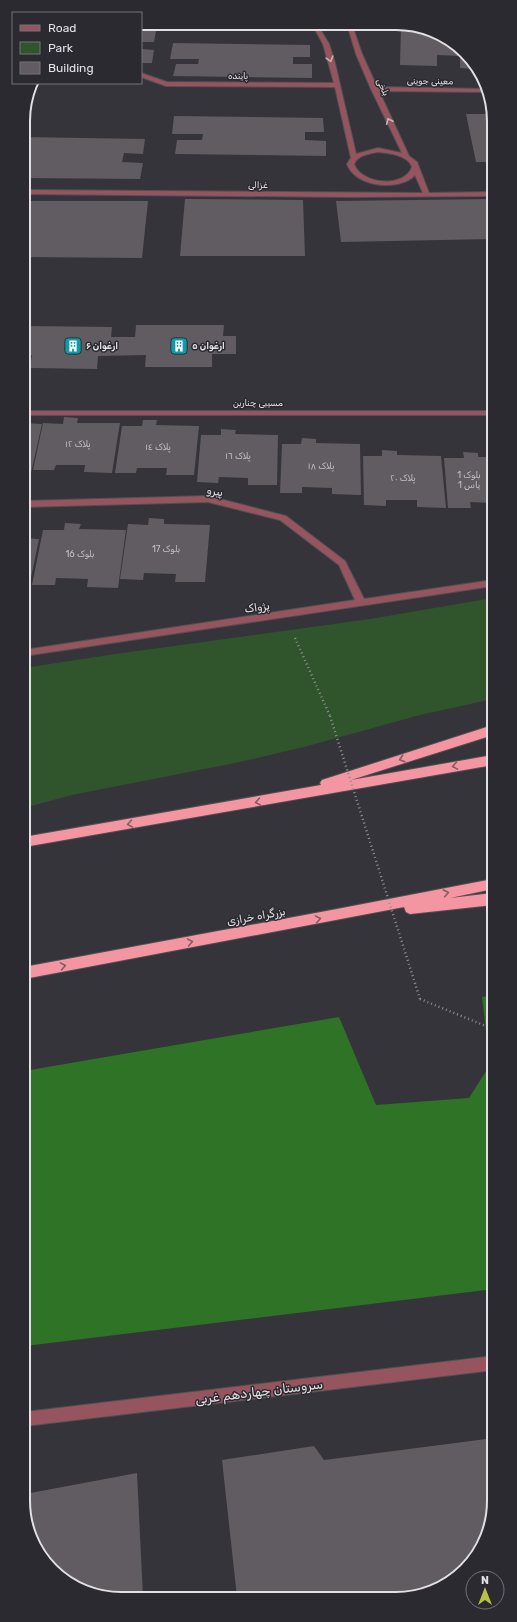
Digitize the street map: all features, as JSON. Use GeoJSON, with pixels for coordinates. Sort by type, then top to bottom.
{"type":"FeatureCollection","features":[{"type":"Feature","properties":{"kind":"highway"},"geometry":{"type":"LineString","coordinates":[[280,798],[487,732]]}},
{"type":"Feature","properties":{"kind":"highway"},"geometry":{"type":"LineString","coordinates":[[30,841],[487,761]]}},
{"type":"Feature","properties":{"kind":"highway","name":"بزرگراه خرازی"},"geometry":{"type":"LineString","coordinates":[[30,972],[337,915],[487,885]]}},
{"type":"Feature","properties":{"kind":"highway"},"geometry":{"type":"LineString","coordinates":[[337,915],[487,900]]}},
{"type":"Feature","properties":{"kind":"street"},"geometry":{"type":"LineString","coordinates":[[318,30],[326,44],[354,158]]}},
{"type":"Feature","properties":{"kind":"street","name":"بلخی"},"geometry":{"type":"LineString","coordinates":[[351,30],[359,54],[374,89],[406,156],[411,160],[415,168]]}},
{"type":"Feature","properties":{"kind":"street","name":"پاینده"},"geometry":{"type":"LineString","coordinates":[[142,76],[166,84],[336,85]]}},
{"type":"Feature","properties":{"kind":"street","name":"معینی جوینی"},"geometry":{"type":"LineString","coordinates":[[374,89],[482,91]]}},
{"type":"Feature","properties":{"kind":"street"},"geometry":{"type":"LineString","coordinates":[[406,156],[393,152],[378,150],[369,151],[354,158],[350,163],[350,168],[363,186],[399,181],[407,178],[413,173],[415,168]]}},
{"type":"Feature","properties":{"kind":"street"},"geometry":{"type":"LineString","coordinates":[[415,168],[427,195]]}},
{"type":"Feature","properties":{"kind":"street","name":"غزالی"},"geometry":{"type":"LineString","coordinates":[[30,192],[363,186],[427,195],[487,194]]}},
{"type":"Feature","properties":{"kind":"street","name":"مسیبی چناربن"},"geometry":{"type":"LineString","coordinates":[[30,413],[487,413]]}},
{"type":"Feature","properties":{"kind":"street","name":"پیرو"},"geometry":{"type":"LineString","coordinates":[[30,504],[208,499],[283,518],[342,563],[361,603]]}},
{"type":"Feature","properties":{"kind":"street","name":"پژواک"},"geometry":{"type":"LineString","coordinates":[[30,652],[487,584]]}},
{"type":"Feature","properties":{"kind":"street","name":"سروستان چهاردهم غربی"},"geometry":{"type":"LineString","coordinates":[[30,1418],[487,1364]]}},
{"type":"Feature","properties":{"kind":"path"},"geometry":{"type":"LineString","coordinates":[[284,615],[330,716],[420,999],[487,1027]]}},
{"type":"Feature","properties":{"kind":"green space"},"geometry":{"type":"Polygon","coordinates":[[[487,599],[487,700],[420,715],[304,747],[240,762],[72,795],[30,806],[30,667],[370,619],[487,599]]]}},
{"type":"Feature","properties":{"kind":"green space"},"geometry":{"type":"Polygon","coordinates":[[[487,996],[487,1040],[482,997],[487,996]]]}},
{"type":"Feature","properties":{"kind":"green space"},"geometry":{"type":"Polygon","coordinates":[[[339,1017],[376,1105],[469,1098],[487,1070],[487,1290],[30,1345],[30,1070],[339,1017]]]}},
{"type":"Feature","properties":{"kind":"building"},"geometry":{"type":"Polygon","coordinates":[[[401,30],[436,39],[459,56],[437,55],[437,66],[400,65],[401,30]]]}},
{"type":"Feature","properties":{"kind":"building"},"geometry":{"type":"Polygon","coordinates":[[[142,31],[156,31],[154,42],[142,42],[142,31]]]}},
{"type":"Feature","properties":{"kind":"building"},"geometry":{"type":"Polygon","coordinates":[[[173,43],[310,45],[310,57],[293,57],[293,64],[312,64],[312,78],[173,76],[176,64],[198,64],[199,59],[170,59],[173,43]]]}},
{"type":"Feature","properties":{"kind":"building"},"geometry":{"type":"Polygon","coordinates":[[[142,49],[154,50],[152,63],[142,63],[142,49]]]}},
{"type":"Feature","properties":{"kind":"building"},"geometry":{"type":"Polygon","coordinates":[[[460,57],[470,69],[460,68],[460,57]]]}},
{"type":"Feature","properties":{"kind":"building"},"geometry":{"type":"Polygon","coordinates":[[[466,114],[487,114],[487,162],[476,162],[466,114]]]}},
{"type":"Feature","properties":{"kind":"building"},"geometry":{"type":"Polygon","coordinates":[[[174,116],[323,118],[324,132],[305,132],[305,140],[326,141],[326,156],[175,154],[177,140],[202,140],[203,134],[172,134],[174,116]]]}},
{"type":"Feature","properties":{"kind":"building"},"geometry":{"type":"Polygon","coordinates":[[[30,137],[145,139],[143,154],[124,153],[122,162],[143,163],[140,179],[30,178],[30,137]]]}},
{"type":"Feature","properties":{"kind":"building"},"geometry":{"type":"Polygon","coordinates":[[[185,199],[303,200],[305,256],[180,256],[185,199]]]}},
{"type":"Feature","properties":{"kind":"building"},"geometry":{"type":"Polygon","coordinates":[[[487,199],[487,239],[341,242],[336,201],[487,199]]]}},
{"type":"Feature","properties":{"kind":"building"},"geometry":{"type":"Polygon","coordinates":[[[30,201],[148,201],[142,258],[30,257],[30,201]]]}},
{"type":"Feature","properties":{"kind":"building"},"geometry":{"type":"Polygon","coordinates":[[[136,325],[224,325],[223,336],[236,336],[236,354],[212,354],[212,367],[145,367],[146,355],[98,356],[97,369],[30,368],[32,355],[30,355],[30,326],[112,327],[111,337],[135,337],[136,325]]]}},
{"type":"Feature","properties":{"kind":"building"},"geometry":{"type":"Polygon","coordinates":[[[64,417],[78,418],[77,423],[120,423],[112,473],[84,472],[85,465],[56,465],[54,470],[33,470],[43,423],[63,424],[64,417]]]}},
{"type":"Feature","properties":{"kind":"building"},"geometry":{"type":"Polygon","coordinates":[[[143,420],[157,420],[156,425],[199,426],[194,475],[166,475],[167,468],[137,468],[136,473],[115,473],[122,426],[142,426],[143,420]]]}},
{"type":"Feature","properties":{"kind":"building"},"geometry":{"type":"Polygon","coordinates":[[[30,423],[42,424],[31,473],[30,423]]]}},
{"type":"Feature","properties":{"kind":"building"},"geometry":{"type":"Polygon","coordinates":[[[221,429],[236,430],[235,434],[278,435],[277,485],[248,485],[248,478],[219,477],[218,483],[197,482],[201,435],[221,435],[221,429]]]}},
{"type":"Feature","properties":{"kind":"building"},"geometry":{"type":"Polygon","coordinates":[[[302,438],[316,439],[316,443],[360,444],[361,495],[332,494],[332,488],[302,487],[302,493],[280,493],[282,444],[301,444],[302,438]]]}},
{"type":"Feature","properties":{"kind":"building"},"geometry":{"type":"Polygon","coordinates":[[[382,450],[397,451],[397,455],[441,456],[446,508],[417,507],[417,500],[386,500],[386,506],[364,505],[363,456],[382,456],[382,450]]]}},
{"type":"Feature","properties":{"kind":"building"},"geometry":{"type":"Polygon","coordinates":[[[463,452],[478,453],[478,457],[487,457],[487,503],[470,502],[471,508],[448,508],[444,458],[464,458],[463,452]]]}},
{"type":"Feature","properties":{"kind":"building"},"geometry":{"type":"Polygon","coordinates":[[[149,518],[164,519],[164,524],[210,525],[205,582],[175,582],[176,574],[144,573],[143,580],[120,579],[128,524],[148,525],[149,518]]]}},
{"type":"Feature","properties":{"kind":"building"},"geometry":{"type":"Polygon","coordinates":[[[65,523],[81,524],[79,529],[126,530],[118,588],[87,587],[88,579],[56,578],[55,585],[32,585],[43,530],[64,530],[65,523]]]}},
{"type":"Feature","properties":{"kind":"building"},"geometry":{"type":"Polygon","coordinates":[[[30,538],[39,539],[30,582],[30,538]]]}},
{"type":"Feature","properties":{"kind":"building"},"geometry":{"type":"Polygon","coordinates":[[[487,1439],[487,1507],[484,1524],[475,1546],[464,1561],[446,1577],[431,1585],[419,1589],[396,1592],[236,1592],[222,1460],[314,1446],[324,1460],[487,1439]]]}},
{"type":"Feature","properties":{"kind":"building"},"geometry":{"type":"Polygon","coordinates":[[[137,1473],[143,1592],[121,1592],[98,1589],[76,1580],[66,1573],[49,1556],[37,1536],[30,1507],[30,1493],[137,1473]]]}},
{"type":"Feature","properties":{"kind":"place","name":"ارغوان ۶"},"geometry":{"type":"Point","coordinates":[73,346]}},
{"type":"Feature","properties":{"kind":"place","name":"ارغوان ۵"},"geometry":{"type":"Point","coordinates":[179,346]}}]}
